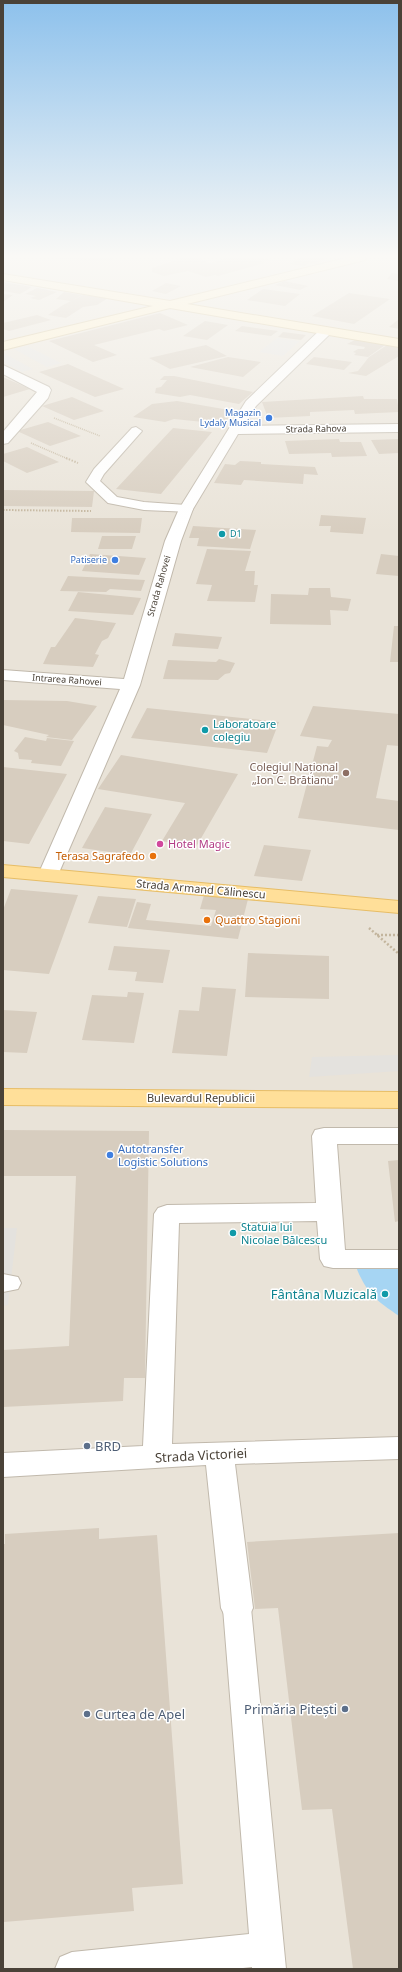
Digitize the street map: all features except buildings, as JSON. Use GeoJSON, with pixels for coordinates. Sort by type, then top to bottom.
{"type":"FeatureCollection","features":[{"type":"Feature","properties":{"kind":"main road","name":"Strada Armand Călinescu"},"geometry":{"type":"LineString","coordinates":[[3,871],[399,907]]}},
{"type":"Feature","properties":{"kind":"main road","name":"Bulevardul Republicii"},"geometry":{"type":"LineString","coordinates":[[3,1097],[399,1100]]}},
{"type":"Feature","properties":{"kind":"street","name":"Strada Rahovei"},"geometry":{"type":"LineString","coordinates":[[48,875],[130,684],[173,541],[186,509],[251,404],[265,388],[306,350]]}},
{"type":"Feature","properties":{"kind":"street"},"geometry":{"type":"LineString","coordinates":[[5,372],[44,390],[43,395],[5,437]]}},
{"type":"Feature","properties":{"kind":"street","name":"Strada Rahova"},"geometry":{"type":"LineString","coordinates":[[234,430],[399,428]]}},
{"type":"Feature","properties":{"kind":"street","name":"Intrarea Rahovei"},"geometry":{"type":"LineString","coordinates":[[3,674],[130,684]]}},
{"type":"Feature","properties":{"kind":"street"},"geometry":{"type":"LineString","coordinates":[[399,1136],[324,1136],[333,1259],[399,1259]]}},
{"type":"Feature","properties":{"kind":"street"},"geometry":{"type":"LineString","coordinates":[[157,1456],[166,1214],[330,1212]]}},
{"type":"Feature","properties":{"kind":"street","name":"Strada Victoriei"},"geometry":{"type":"LineString","coordinates":[[3,1465],[219,1453],[399,1448]]}},
{"type":"Feature","properties":{"kind":"street"},"geometry":{"type":"LineString","coordinates":[[219,1453],[236,1608]]}},
{"type":"Feature","properties":{"kind":"lane"},"geometry":{"type":"LineString","coordinates":[[136,431],[98,472],[93,482],[113,500],[127,503],[186,509]]}},
{"type":"Feature","properties":{"kind":"lane"},"geometry":{"type":"LineString","coordinates":[[72,1969],[268,1959],[236,1608]]}},
{"type":"Feature","properties":{"kind":"path"},"geometry":{"type":"LineString","coordinates":[[30,408],[122,446]]}},
{"type":"Feature","properties":{"kind":"path"},"geometry":{"type":"LineString","coordinates":[[5,437],[98,472]]}},
{"type":"Feature","properties":{"kind":"path"},"geometry":{"type":"LineString","coordinates":[[3,510],[110,511],[127,503]]}},
{"type":"Feature","properties":{"kind":"path"},"geometry":{"type":"LineString","coordinates":[[377,935],[399,935]]}},
{"type":"Feature","properties":{"kind":"shaded area"},"geometry":{"type":"Polygon","coordinates":[[[3,350],[399,350],[399,1969],[3,1969],[3,350]]]}},
{"type":"Feature","properties":{"kind":"shaded area"},"geometry":{"type":"Polygon","coordinates":[[[16,350],[35,350],[61,363],[47,367],[16,350]]]}},
{"type":"Feature","properties":{"kind":"shaded area"},"geometry":{"type":"Polygon","coordinates":[[[262,350],[290,350],[283,356],[259,352],[262,350]]]}},
{"type":"Feature","properties":{"kind":"shaded area"},"geometry":{"type":"Polygon","coordinates":[[[3,353],[33,369],[22,372],[3,362],[3,353]]]}},
{"type":"Feature","properties":{"kind":"shaded area"},"geometry":{"type":"Polygon","coordinates":[[[399,1055],[399,1071],[309,1077],[312,1057],[399,1055]]]}},
{"type":"Feature","properties":{"kind":"shaded area"},"geometry":{"type":"Polygon","coordinates":[[[3,1228],[17,1228],[8,1305],[3,1306],[3,1228]]]}},
{"type":"Feature","properties":{"kind":"water","name":"Fântâna Muzicală"},"geometry":{"type":"Polygon","coordinates":[[[356,1267],[399,1267],[399,1316],[373,1296],[364,1284],[356,1267]]]}},
{"type":"Feature","properties":{"kind":"place","name":"Magazin Lydaly Musical"},"geometry":{"type":"Point","coordinates":[269,418]}},
{"type":"Feature","properties":{"kind":"place","name":"D1"},"geometry":{"type":"Point","coordinates":[222,534]}},
{"type":"Feature","properties":{"kind":"place","name":"Patiserie"},"geometry":{"type":"Point","coordinates":[115,560]}},
{"type":"Feature","properties":{"kind":"place","name":"Laboratoare colegiu"},"geometry":{"type":"Point","coordinates":[205,730]}},
{"type":"Feature","properties":{"kind":"place","name":"Colegiul Național „Ion C. Brătianu\""},"geometry":{"type":"Point","coordinates":[346,773]}},
{"type":"Feature","properties":{"kind":"place","name":"Hotel Magic"},"geometry":{"type":"Point","coordinates":[160,844]}},
{"type":"Feature","properties":{"kind":"place","name":"Terasa Sagrafedo"},"geometry":{"type":"Point","coordinates":[153,856]}},
{"type":"Feature","properties":{"kind":"place","name":"Quattro Stagioni"},"geometry":{"type":"Point","coordinates":[207,920]}},
{"type":"Feature","properties":{"kind":"place","name":"Autotransfer Logistic Solutions"},"geometry":{"type":"Point","coordinates":[110,1155]}},
{"type":"Feature","properties":{"kind":"place","name":"Statuia lui Nicolae Bălcescu"},"geometry":{"type":"Point","coordinates":[233,1233]}},
{"type":"Feature","properties":{"kind":"place","name":"Fântâna Muzicală"},"geometry":{"type":"Point","coordinates":[385,1294]}},
{"type":"Feature","properties":{"kind":"place","name":"BRD"},"geometry":{"type":"Point","coordinates":[87,1446]}},
{"type":"Feature","properties":{"kind":"place","name":"Primăria Pitești"},"geometry":{"type":"Point","coordinates":[345,1709]}},
{"type":"Feature","properties":{"kind":"place","name":"Curtea de Apel"},"geometry":{"type":"Point","coordinates":[87,1714]}}]}
